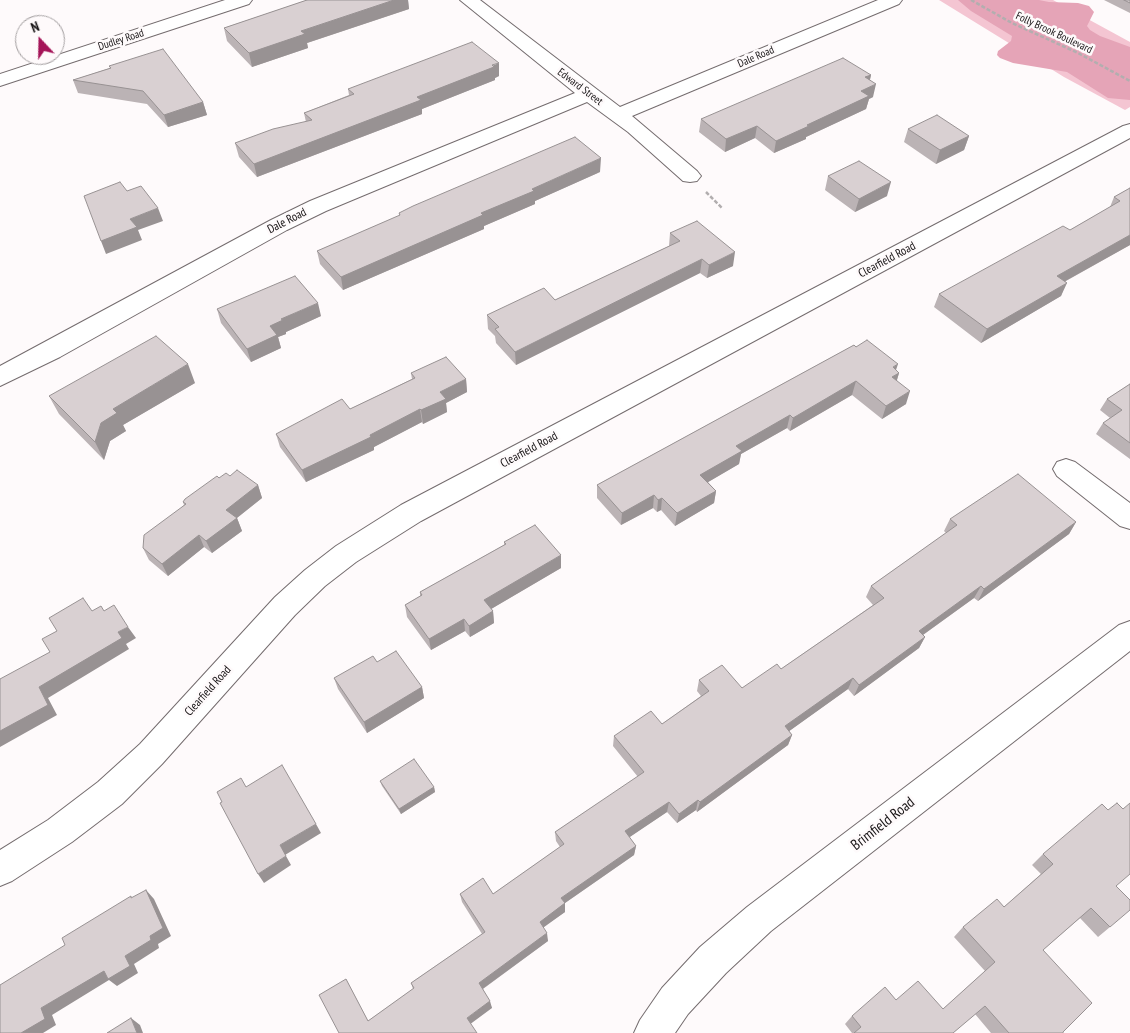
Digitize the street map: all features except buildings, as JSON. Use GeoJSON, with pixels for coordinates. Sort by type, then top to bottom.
{"type":"FeatureCollection","features":[{"type":"Feature","properties":{"kind":"street","name":"Dudley Road"},"geometry":{"type":"LineString","coordinates":[[0,80],[243,0]]}},
{"type":"Feature","properties":{"kind":"street","name":"Edward Street"},"geometry":{"type":"LineString","coordinates":[[469,0],[618,115],[690,176]]}},
{"type":"Feature","properties":{"kind":"street","name":"Dale Road"},"geometry":{"type":"LineString","coordinates":[[618,115],[893,0]]}},
{"type":"Feature","properties":{"kind":"street","name":"Dale Road"},"geometry":{"type":"LineString","coordinates":[[0,377],[50,352],[279,225],[318,206],[589,94]]}},
{"type":"Feature","properties":{"kind":"street","name":"Clearfield Road"},"geometry":{"type":"LineString","coordinates":[[0,869],[60,831],[110,793],[151,754],[285,606],[315,578],[346,554],[411,514],[1130,130]]}},
{"type":"Feature","properties":{"kind":"street"},"geometry":{"type":"LineString","coordinates":[[1066,469],[1130,518]]}},
{"type":"Feature","properties":{"kind":"street","name":"Brimfield Road"},"geometry":{"type":"LineString","coordinates":[[653,1033],[675,1001],[714,960],[759,919],[1130,634]]}},
{"type":"Feature","properties":{"kind":"path","name":"Folly Brook Boulevard"},"geometry":{"type":"LineString","coordinates":[[971,0],[1012,23],[1078,53],[1130,81]]}},
{"type":"Feature","properties":{"kind":"shaded area"},"geometry":{"type":"Polygon","coordinates":[[[939,0],[1053,0],[1130,42],[1130,107],[1125,110],[1064,77],[939,0]]]}},
{"type":"Feature","properties":{"kind":"shaded area"},"geometry":{"type":"Polygon","coordinates":[[[958,0],[1039,0],[1078,3],[1089,6],[1094,12],[1087,26],[1090,30],[1100,36],[1130,47],[1130,100],[1108,98],[1067,72],[1013,63],[1000,58],[997,55],[998,51],[1011,41],[1012,36],[971,11],[958,0]]]}}]}
